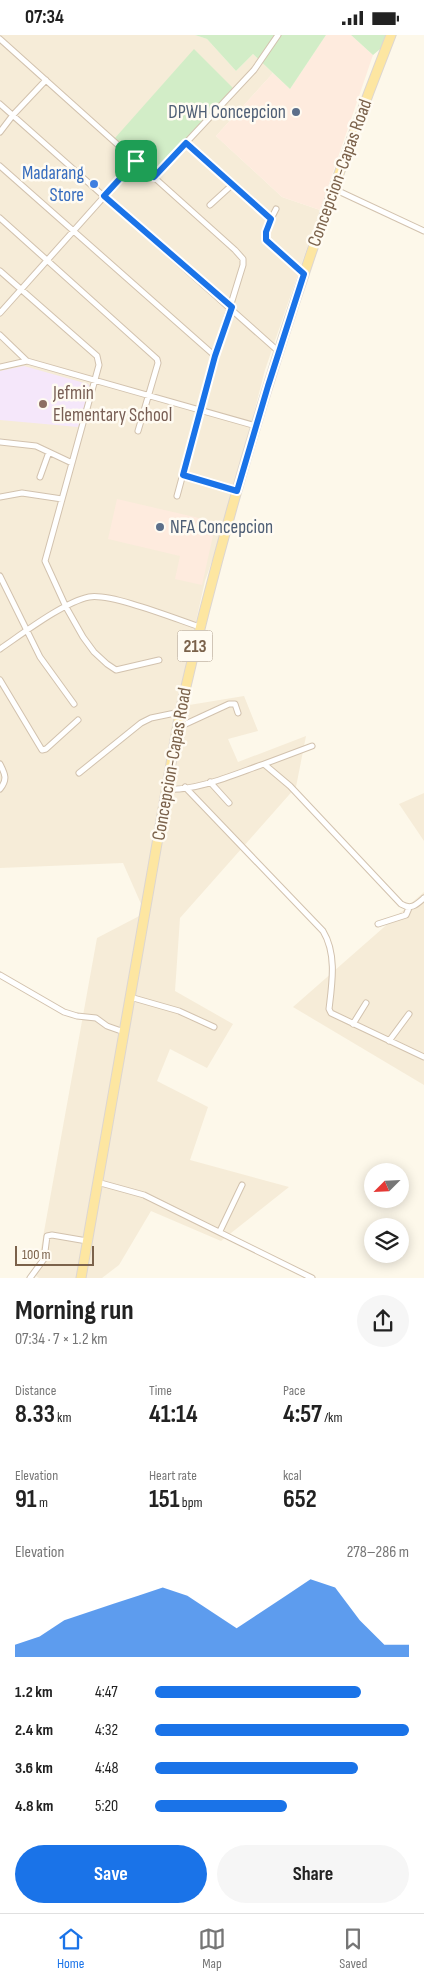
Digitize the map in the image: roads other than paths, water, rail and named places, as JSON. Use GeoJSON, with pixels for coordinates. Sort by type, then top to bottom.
{"type":"FeatureCollection","features":[{"type":"Feature","properties":{"kind":"main road","name":"Concepcion-Capas Road"},"geometry":{"type":"LineString","coordinates":[[81,1278],[96,1182],[180,712],[200,627],[278,351],[334,189],[391,35]]}},
{"type":"Feature","properties":{"kind":"street"},"geometry":{"type":"LineString","coordinates":[[154,177],[254,70],[278,35]]}},
{"type":"Feature","properties":{"kind":"street"},"geometry":{"type":"LineString","coordinates":[[0,39],[241,256],[244,265],[215,356],[177,496]]}},
{"type":"Feature","properties":{"kind":"street"},"geometry":{"type":"LineString","coordinates":[[0,132],[13,115],[46,80]]}},
{"type":"Feature","properties":{"kind":"street"},"geometry":{"type":"LineString","coordinates":[[0,104],[232,307],[278,351]]}},
{"type":"Feature","properties":{"kind":"street"},"geometry":{"type":"LineString","coordinates":[[186,143],[271,219]]}},
{"type":"Feature","properties":{"kind":"street"},"geometry":{"type":"LineString","coordinates":[[0,313],[136,161]]}},
{"type":"Feature","properties":{"kind":"street"},"geometry":{"type":"LineString","coordinates":[[0,167],[215,356]]}},
{"type":"Feature","properties":{"kind":"street"},"geometry":{"type":"LineString","coordinates":[[210,205],[232,185]]}},
{"type":"Feature","properties":{"kind":"street"},"geometry":{"type":"LineString","coordinates":[[334,189],[424,231]]}},
{"type":"Feature","properties":{"kind":"street"},"geometry":{"type":"LineString","coordinates":[[276,209],[266,232],[266,240],[304,274]]}},
{"type":"Feature","properties":{"kind":"street"},"geometry":{"type":"LineString","coordinates":[[0,218],[157,359],[158,363],[138,431]]}},
{"type":"Feature","properties":{"kind":"street"},"geometry":{"type":"LineString","coordinates":[[0,271],[97,356],[99,365],[45,561],[66,607],[94,652],[112,668],[120,670],[160,660]]}},
{"type":"Feature","properties":{"kind":"street"},"geometry":{"type":"LineString","coordinates":[[0,335],[27,361],[94,382],[148,395],[256,426]]}},
{"type":"Feature","properties":{"kind":"street"},"geometry":{"type":"LineString","coordinates":[[0,367],[27,361]]}},
{"type":"Feature","properties":{"kind":"street"},"geometry":{"type":"LineString","coordinates":[[0,442],[36,446],[72,463]]}},
{"type":"Feature","properties":{"kind":"street"},"geometry":{"type":"LineString","coordinates":[[40,477],[49,452]]}},
{"type":"Feature","properties":{"kind":"street"},"geometry":{"type":"LineString","coordinates":[[183,475],[237,491]]}},
{"type":"Feature","properties":{"kind":"street"},"geometry":{"type":"LineString","coordinates":[[0,497],[22,493],[62,499]]}},
{"type":"Feature","properties":{"kind":"street"},"geometry":{"type":"LineString","coordinates":[[0,576],[40,657],[74,704]]}},
{"type":"Feature","properties":{"kind":"street"},"geometry":{"type":"LineString","coordinates":[[0,649],[66,607],[80,600],[97,597],[138,606],[200,627]]}},
{"type":"Feature","properties":{"kind":"street"},"geometry":{"type":"LineString","coordinates":[[0,680],[42,750],[46,749],[78,720]]}},
{"type":"Feature","properties":{"kind":"street"},"geometry":{"type":"LineString","coordinates":[[177,729],[228,704],[235,704],[238,713]]}},
{"type":"Feature","properties":{"kind":"street"},"geometry":{"type":"LineString","coordinates":[[78,773],[141,723],[151,718],[180,712]]}},
{"type":"Feature","properties":{"kind":"street"},"geometry":{"type":"LineString","coordinates":[[167,789],[210,782],[312,746]]}},
{"type":"Feature","properties":{"kind":"street"},"geometry":{"type":"LineString","coordinates":[[0,763],[6,775],[6,781],[0,789]]}},
{"type":"Feature","properties":{"kind":"street"},"geometry":{"type":"LineString","coordinates":[[264,764],[290,786],[401,905],[409,908]]}},
{"type":"Feature","properties":{"kind":"street"},"geometry":{"type":"LineString","coordinates":[[210,782],[229,803]]}},
{"type":"Feature","properties":{"kind":"street"},"geometry":{"type":"LineString","coordinates":[[185,787],[323,931],[331,947],[332,981],[329,1009],[334,1016],[424,1057]]}},
{"type":"Feature","properties":{"kind":"street"},"geometry":{"type":"LineString","coordinates":[[378,924],[406,915],[409,908],[424,898]]}},
{"type":"Feature","properties":{"kind":"street"},"geometry":{"type":"LineString","coordinates":[[0,975],[64,1012],[77,1016],[96,1018],[107,1026],[124,1032]]}},
{"type":"Feature","properties":{"kind":"street"},"geometry":{"type":"LineString","coordinates":[[130,997],[179,1011],[214,1027]]}},
{"type":"Feature","properties":{"kind":"street"},"geometry":{"type":"LineString","coordinates":[[353,1024],[366,1003]]}},
{"type":"Feature","properties":{"kind":"street"},"geometry":{"type":"LineString","coordinates":[[389,1041],[409,1014]]}},
{"type":"Feature","properties":{"kind":"street"},"geometry":{"type":"LineString","coordinates":[[96,1182],[144,1195],[312,1278]]}},
{"type":"Feature","properties":{"kind":"street"},"geometry":{"type":"LineString","coordinates":[[220,1231],[242,1185]]}},
{"type":"Feature","properties":{"kind":"street"},"geometry":{"type":"LineString","coordinates":[[30,1278],[44,1259],[47,1236],[52,1235],[87,1241]]}},
{"type":"Feature","properties":{"kind":"place","name":"DPWH Concepcion"},"geometry":{"type":"Point","coordinates":[296,112]}},
{"type":"Feature","properties":{"kind":"place","name":"Madarang Store"},"geometry":{"type":"Point","coordinates":[94,184]}},
{"type":"Feature","properties":{"kind":"place","name":"Jefmin Elementary School"},"geometry":{"type":"Point","coordinates":[43,404]}},
{"type":"Feature","properties":{"kind":"place","name":"NFA Concepcion"},"geometry":{"type":"Point","coordinates":[160,527]}}]}
